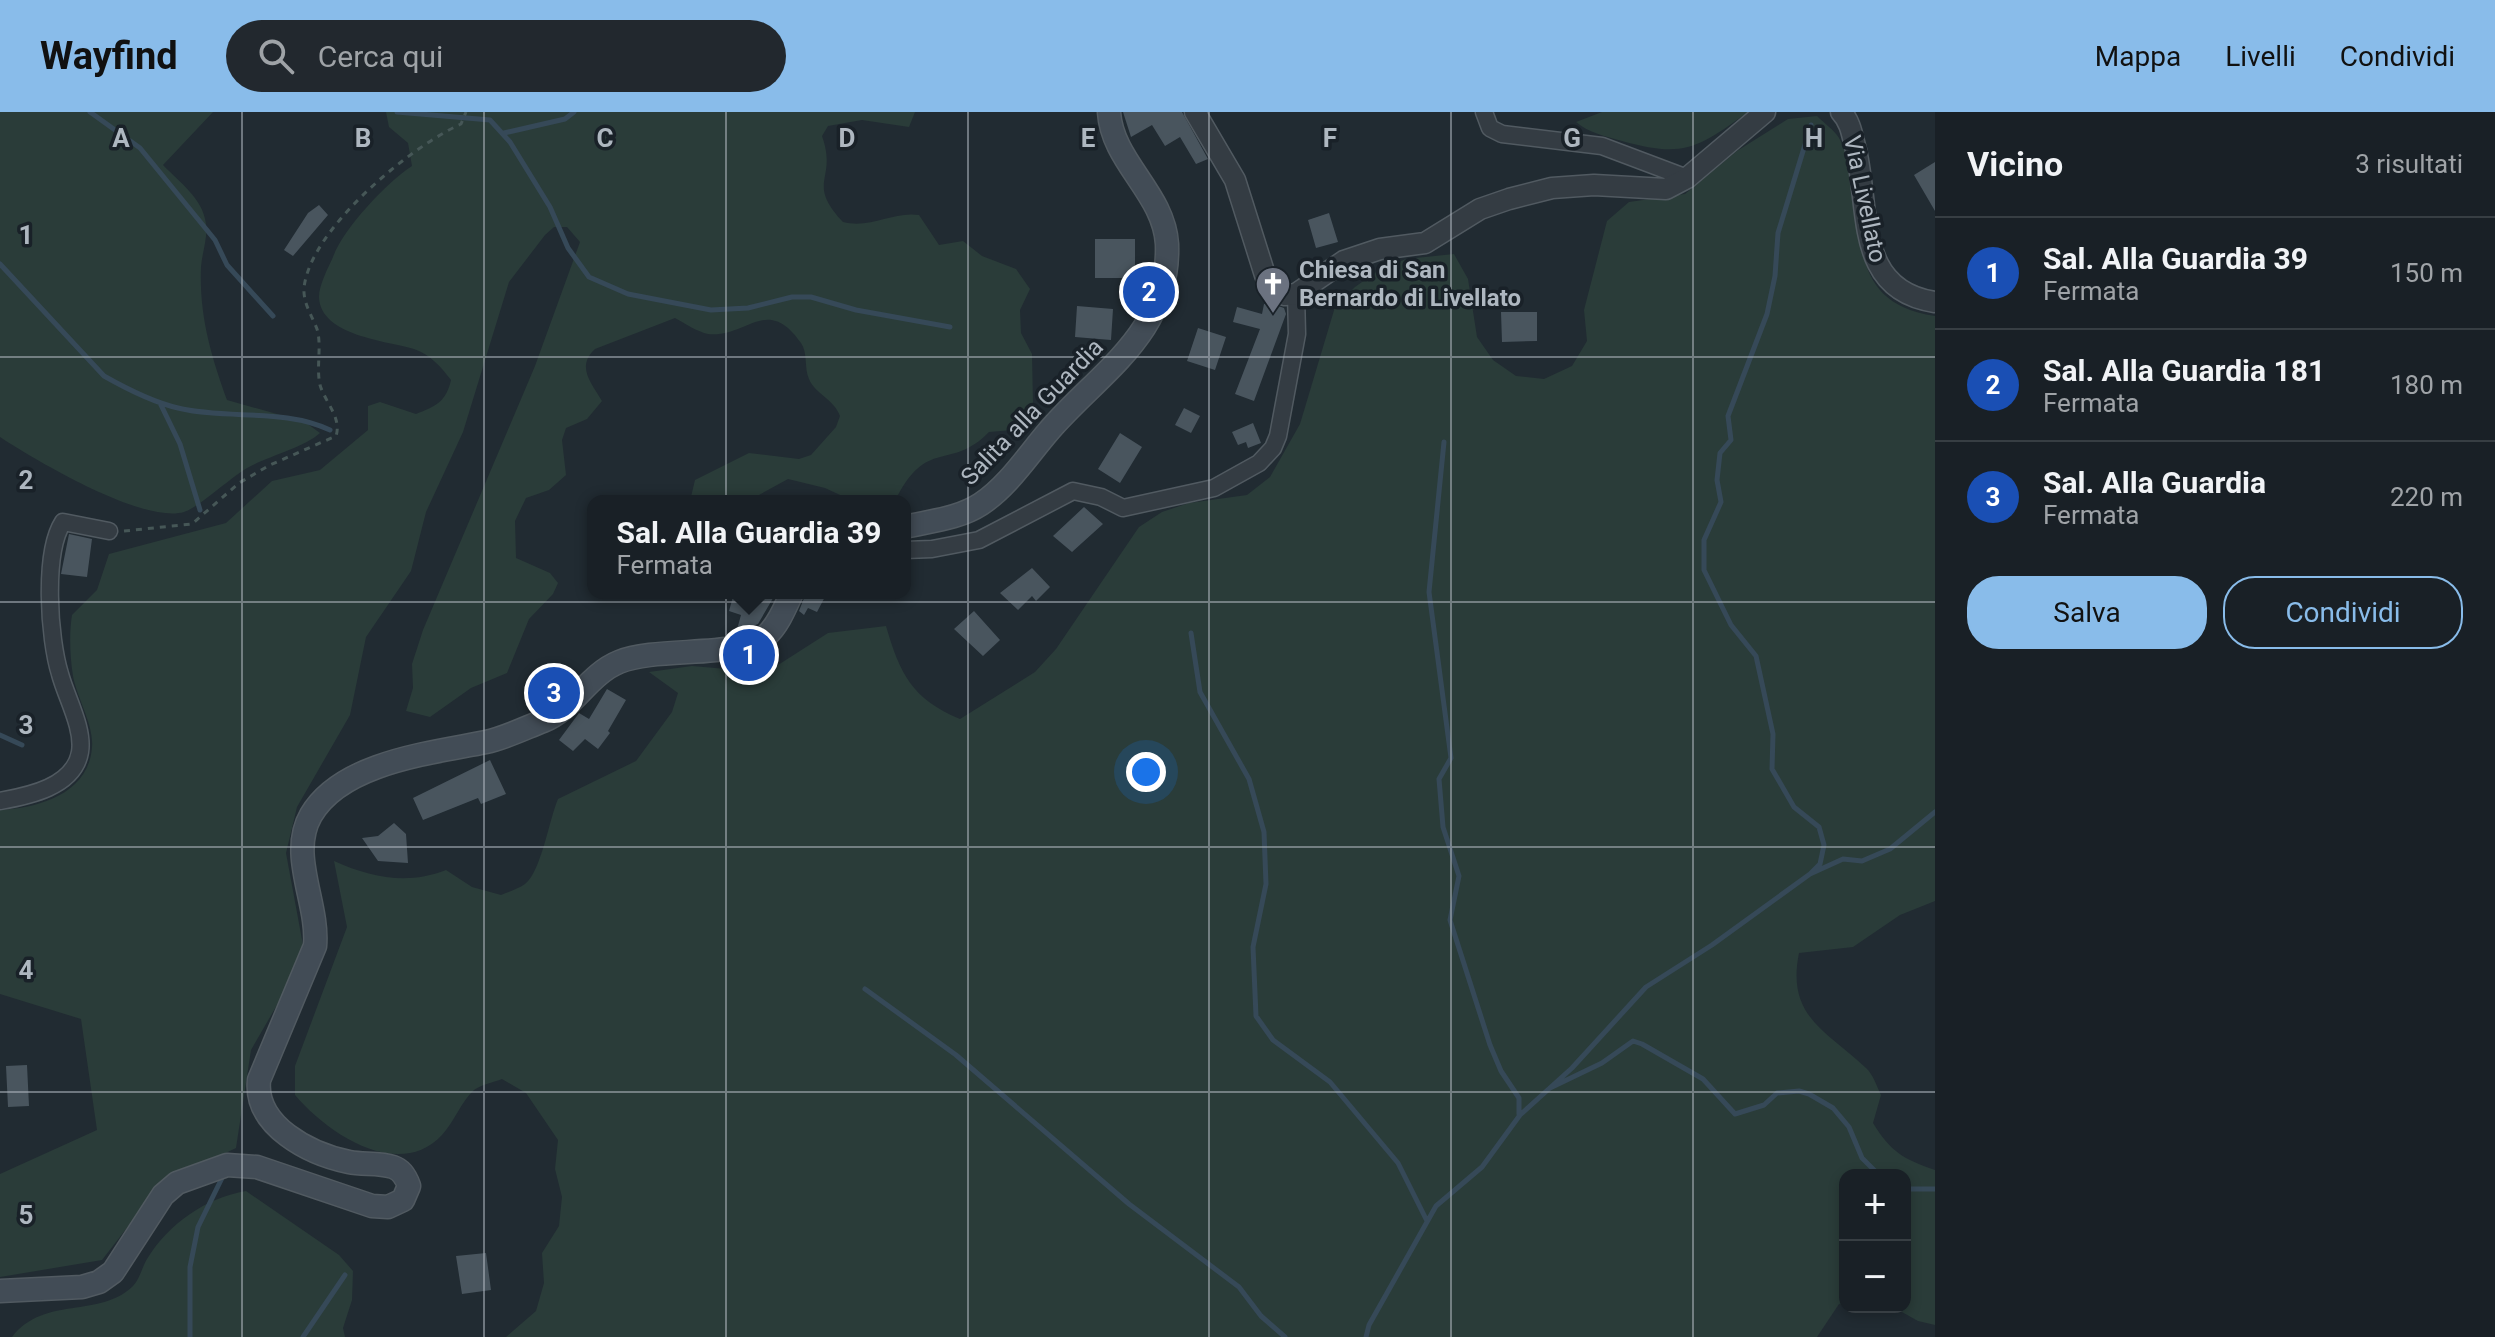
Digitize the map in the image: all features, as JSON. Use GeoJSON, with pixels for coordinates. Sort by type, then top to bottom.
{"type":"FeatureCollection","features":[{"type":"Feature","properties":{"kind":"main road","name":"Salita alla Guardia"},"geometry":{"type":"LineString","coordinates":[[911,526],[957,516],[980,505],[1000,489],[1055,424],[1138,341],[1151,316],[1166,264],[1164,231],[1152,199],[1117,145],[1109,112]]}},
{"type":"Feature","properties":{"kind":"main road"},"geometry":{"type":"LineString","coordinates":[[0,1291],[82,1287],[99,1282],[113,1272],[163,1195],[177,1183],[227,1165],[257,1167],[372,1206],[388,1207],[403,1200],[409,1186],[400,1170],[391,1166],[352,1163],[313,1150],[275,1124],[263,1109],[258,1092],[259,1080],[315,946],[317,929],[302,846],[311,816],[331,793],[378,768],[419,753],[489,741],[548,719],[597,675],[618,662],[640,655],[758,642],[777,622],[789,599]]}},
{"type":"Feature","properties":{"kind":"street"},"geometry":{"type":"LineString","coordinates":[[1195,112],[1235,180],[1265,275],[1273,291],[1285,295],[1296,294],[1344,261],[1380,249],[1425,243],[1480,209],[1509,199],[1552,188],[1594,185],[1666,189],[1687,178],[1765,112]]}},
{"type":"Feature","properties":{"kind":"street"},"geometry":{"type":"LineString","coordinates":[[1484,112],[1490,128],[1502,134],[1602,146],[1687,178]]}},
{"type":"Feature","properties":{"kind":"street","name":"Via Livellato"},"geometry":{"type":"LineString","coordinates":[[1841,112],[1850,127],[1861,168],[1875,262],[1883,277],[1896,287],[1915,298],[1935,302]]}},
{"type":"Feature","properties":{"kind":"street"},"geometry":{"type":"LineString","coordinates":[[911,550],[979,540],[1020,522],[1073,491],[1101,497],[1123,508],[1214,488],[1239,477],[1273,448],[1278,436],[1297,334],[1296,294]]}},
{"type":"Feature","properties":{"kind":"street"},"geometry":{"type":"LineString","coordinates":[[0,801],[43,792],[68,771],[80,751],[54,649],[51,577],[57,531],[63,522],[109,531]]}},
{"type":"Feature","properties":{"kind":"path"},"geometry":{"type":"LineString","coordinates":[[109,531],[142,532],[192,524],[239,483],[270,465],[336,436],[338,423],[321,385],[317,331],[304,296],[307,275],[325,237],[389,170],[420,145],[461,124],[466,112]]}},
{"type":"Feature","properties":{"kind":"green space"},"geometry":{"type":"Polygon","coordinates":[[[0,112],[213,112],[163,165],[189,191],[204,215],[206,240],[201,267],[202,302],[207,335],[221,384],[227,400],[305,422],[320,433],[305,443],[249,467],[190,509],[166,513],[143,509],[90,488],[0,437],[0,112]]]}},
{"type":"Feature","properties":{"kind":"green space"},"geometry":{"type":"Polygon","coordinates":[[[386,112],[915,112],[909,127],[862,120],[828,126],[822,136],[827,163],[826,198],[843,222],[853,224],[900,215],[919,215],[939,245],[963,241],[982,256],[1016,269],[1030,289],[1020,310],[1021,333],[1032,354],[1033,404],[1029,415],[1013,430],[989,432],[962,451],[929,461],[918,468],[899,495],[840,495],[788,479],[759,495],[691,495],[695,480],[749,453],[799,459],[811,455],[836,427],[840,416],[809,379],[801,343],[778,321],[756,322],[722,334],[708,334],[675,318],[595,349],[589,356],[586,368],[602,401],[587,419],[566,428],[562,440],[566,475],[549,490],[526,498],[515,521],[516,558],[550,573],[558,583],[553,594],[529,619],[507,673],[471,688],[430,717],[406,711],[413,688],[412,664],[423,630],[535,366],[580,242],[567,227],[554,227],[509,282],[463,432],[426,512],[411,571],[366,637],[350,715],[297,807],[286,853],[303,945],[292,979],[251,1050],[236,1148],[161,1184],[102,1260],[0,1277],[0,1174],[97,1130],[81,1019],[0,994],[0,810],[30,806],[59,795],[72,787],[89,763],[92,739],[73,676],[71,622],[72,615],[97,590],[109,554],[226,523],[272,481],[320,470],[368,430],[368,406],[380,402],[416,414],[435,406],[446,393],[451,380],[431,358],[414,349],[357,335],[343,328],[322,310],[319,297],[324,277],[346,233],[379,194],[412,166],[408,143],[389,127],[386,112]]]}},
{"type":"Feature","properties":{"kind":"green space"},"geometry":{"type":"Polygon","coordinates":[[[1602,112],[1748,112],[1702,142],[1689,147],[1660,149],[1592,132],[1576,122],[1602,112]]]}},
{"type":"Feature","properties":{"kind":"green space"},"geometry":{"type":"Polygon","coordinates":[[[1817,116],[1839,138],[1850,164],[1868,270],[1881,291],[1902,306],[1935,316],[1935,901],[1900,915],[1853,947],[1799,953],[1797,975],[1798,993],[1813,1021],[1873,1077],[1881,1095],[1873,1123],[1880,1133],[1899,1153],[1935,1170],[1935,1325],[1904,1313],[1911,1313],[1911,1169],[1839,1169],[1839,1304],[1817,1337],[506,1337],[536,1311],[544,1283],[542,1253],[559,1226],[562,1197],[555,1169],[558,1140],[526,1093],[502,1079],[477,1088],[465,1100],[442,1135],[424,1148],[405,1154],[384,1153],[344,1136],[295,1095],[295,1066],[347,927],[334,861],[390,878],[432,875],[446,870],[472,887],[501,895],[522,886],[536,869],[558,799],[636,761],[672,712],[678,693],[649,672],[692,666],[750,671],[778,665],[828,633],[886,626],[910,683],[930,703],[960,719],[1035,672],[1056,649],[1139,527],[1162,512],[1189,503],[1247,495],[1270,477],[1300,424],[1335,307],[1355,287],[1379,270],[1406,259],[1454,254],[1468,279],[1477,337],[1493,360],[1516,376],[1544,379],[1572,366],[1587,341],[1584,310],[1607,221],[1629,202],[1685,194],[1737,151],[1788,119],[1817,116]]]}},
{"type":"Feature","properties":{"kind":"green space"},"geometry":{"type":"Polygon","coordinates":[[[246,1191],[339,1255],[353,1271],[352,1300],[343,1328],[345,1337],[12,1337],[25,1324],[40,1316],[119,1296],[133,1286],[156,1246],[177,1224],[203,1206],[246,1191]]]}},
{"type":"Feature","properties":{"kind":"building"},"geometry":{"type":"Polygon","coordinates":[[[1123,112],[1182,112],[1208,159],[1196,164],[1180,137],[1165,146],[1152,125],[1131,137],[1123,112]]]}},
{"type":"Feature","properties":{"kind":"building"},"geometry":{"type":"Polygon","coordinates":[[[1935,162],[1935,211],[1914,175],[1935,162]]]}},
{"type":"Feature","properties":{"kind":"building"},"geometry":{"type":"Polygon","coordinates":[[[319,205],[328,215],[293,256],[284,250],[308,213],[319,205]]]}},
{"type":"Feature","properties":{"kind":"building"},"geometry":{"type":"Polygon","coordinates":[[[1329,213],[1338,242],[1316,248],[1308,220],[1329,213]]]}},
{"type":"Feature","properties":{"kind":"building"},"geometry":{"type":"Polygon","coordinates":[[[1095,239],[1135,239],[1135,278],[1095,278],[1095,239]]]}},
{"type":"Feature","properties":{"kind":"building"},"geometry":{"type":"Polygon","coordinates":[[[1264,304],[1284,308],[1286,314],[1254,401],[1235,394],[1260,329],[1233,322],[1237,307],[1262,314],[1264,304]]]}},
{"type":"Feature","properties":{"kind":"building"},"geometry":{"type":"Polygon","coordinates":[[[1077,306],[1113,309],[1111,340],[1075,337],[1077,306]]]}},
{"type":"Feature","properties":{"kind":"building"},"geometry":{"type":"Polygon","coordinates":[[[1501,312],[1537,312],[1537,341],[1502,342],[1501,312]]]}},
{"type":"Feature","properties":{"kind":"building"},"geometry":{"type":"Polygon","coordinates":[[[1198,328],[1226,337],[1215,370],[1187,361],[1198,328]]]}},
{"type":"Feature","properties":{"kind":"building"},"geometry":{"type":"Polygon","coordinates":[[[1184,408],[1200,416],[1191,433],[1175,425],[1184,408]]]}},
{"type":"Feature","properties":{"kind":"building"},"geometry":{"type":"Polygon","coordinates":[[[1253,423],[1261,443],[1248,448],[1246,442],[1238,445],[1232,432],[1253,423]]]}},
{"type":"Feature","properties":{"kind":"building"},"geometry":{"type":"Polygon","coordinates":[[[1120,433],[1142,447],[1120,483],[1098,469],[1120,433]]]}},
{"type":"Feature","properties":{"kind":"building"},"geometry":{"type":"Polygon","coordinates":[[[1084,507],[1103,524],[1072,552],[1053,536],[1084,507]]]}},
{"type":"Feature","properties":{"kind":"building"},"geometry":{"type":"Polygon","coordinates":[[[69,534],[92,539],[87,577],[61,574],[69,534]]]}},
{"type":"Feature","properties":{"kind":"building"},"geometry":{"type":"Polygon","coordinates":[[[1032,568],[1050,587],[1036,601],[1032,596],[1018,610],[1000,593],[1032,568]]]}},
{"type":"Feature","properties":{"kind":"building"},"geometry":{"type":"Polygon","coordinates":[[[732,599],[773,599],[758,624],[736,633],[741,615],[729,611],[732,599]]]}},
{"type":"Feature","properties":{"kind":"building"},"geometry":{"type":"Polygon","coordinates":[[[804,599],[824,599],[817,612],[808,608],[804,615],[799,611],[804,599]]]}},
{"type":"Feature","properties":{"kind":"building"},"geometry":{"type":"Polygon","coordinates":[[[974,611],[1000,640],[983,656],[954,629],[974,611]]]}},
{"type":"Feature","properties":{"kind":"building"},"geometry":{"type":"Polygon","coordinates":[[[607,689],[626,700],[608,731],[610,733],[598,749],[585,739],[573,751],[559,740],[579,713],[589,719],[607,689]]]}},
{"type":"Feature","properties":{"kind":"building"},"geometry":{"type":"Polygon","coordinates":[[[490,760],[506,794],[481,804],[478,798],[423,820],[413,798],[490,760]]]}},
{"type":"Feature","properties":{"kind":"building"},"geometry":{"type":"Polygon","coordinates":[[[394,823],[406,834],[408,863],[378,861],[362,838],[378,836],[394,823]]]}},
{"type":"Feature","properties":{"kind":"building"},"geometry":{"type":"Polygon","coordinates":[[[27,1065],[29,1106],[8,1107],[6,1066],[27,1065]]]}},
{"type":"Feature","properties":{"kind":"building"},"geometry":{"type":"Polygon","coordinates":[[[486,1253],[491,1290],[462,1294],[456,1256],[486,1253]]]}},
{"type":"Feature","properties":{"kind":"waterway"},"geometry":{"type":"LineString","coordinates":[[90,112],[140,148],[215,240],[227,265],[273,316]]}},
{"type":"Feature","properties":{"kind":"waterway"},"geometry":{"type":"LineString","coordinates":[[397,112],[490,120],[510,142],[550,207],[568,248],[589,277],[628,294],[711,310],[748,308],[792,297],[811,297],[856,310],[950,327]]}},
{"type":"Feature","properties":{"kind":"waterway"},"geometry":{"type":"LineString","coordinates":[[504,133],[565,119],[574,112]]}},
{"type":"Feature","properties":{"kind":"waterway"},"geometry":{"type":"LineString","coordinates":[[1810,874],[1820,864],[1824,845],[1819,827],[1794,807],[1772,769],[1773,734],[1756,656],[1731,625],[1704,570],[1704,540],[1721,502],[1717,480],[1720,453],[1731,440],[1728,416],[1767,314],[1775,276],[1778,233],[1811,125]]}},
{"type":"Feature","properties":{"kind":"waterway"},"geometry":{"type":"LineString","coordinates":[[0,264],[104,376],[131,390],[178,408],[294,419],[330,430]]}},
{"type":"Feature","properties":{"kind":"waterway"},"geometry":{"type":"LineString","coordinates":[[160,403],[180,444],[200,510]]}},
{"type":"Feature","properties":{"kind":"waterway"},"geometry":{"type":"LineString","coordinates":[[1444,442],[1429,592],[1451,758],[1439,779],[1443,827],[1459,876],[1450,920],[1490,1045],[1501,1071],[1519,1098],[1519,1114]]}},
{"type":"Feature","properties":{"kind":"waterway"},"geometry":{"type":"LineString","coordinates":[[1191,633],[1200,692],[1249,779],[1264,832],[1266,884],[1253,947],[1256,1016],[1273,1040],[1330,1082],[1398,1163],[1427,1221]]}},
{"type":"Feature","properties":{"kind":"waterway"},"geometry":{"type":"LineString","coordinates":[[0,735],[22,745]]}},
{"type":"Feature","properties":{"kind":"waterway"},"geometry":{"type":"LineString","coordinates":[[1366,1337],[1369,1325],[1436,1206],[1482,1167],[1520,1115],[1572,1068],[1646,987],[1712,945],[1810,874],[1843,859],[1862,861],[1890,849],[1935,812]]}},
{"type":"Feature","properties":{"kind":"waterway"},"geometry":{"type":"LineString","coordinates":[[865,989],[956,1055],[1129,1204],[1239,1287],[1261,1316],[1285,1337]]}},
{"type":"Feature","properties":{"kind":"waterway"},"geometry":{"type":"LineString","coordinates":[[1550,1088],[1602,1063],[1633,1041],[1703,1079],[1735,1114],[1764,1105],[1777,1093],[1799,1091],[1809,1094],[1833,1108],[1849,1127],[1862,1158],[1873,1169]]}},
{"type":"Feature","properties":{"kind":"waterway"},"geometry":{"type":"LineString","coordinates":[[190,1337],[190,1267],[198,1227],[223,1176]]}},
{"type":"Feature","properties":{"kind":"waterway"},"geometry":{"type":"LineString","coordinates":[[1911,1189],[1935,1189]]}},
{"type":"Feature","properties":{"kind":"waterway"},"geometry":{"type":"LineString","coordinates":[[303,1337],[345,1275]]}},
{"type":"Feature","properties":{"kind":"place","name":"Sal. Alla Guardia 181"},"geometry":{"type":"Point","coordinates":[1149,292]}},
{"type":"Feature","properties":{"kind":"place","name":"Chiesa di San Bernardo di Livellato"},"geometry":{"type":"Point","coordinates":[1273,315]}},
{"type":"Feature","properties":{"kind":"place","name":"Sal. Alla Guardia 39"},"geometry":{"type":"Point","coordinates":[749,655]}},
{"type":"Feature","properties":{"kind":"place","name":"Sal. Alla Guardia"},"geometry":{"type":"Point","coordinates":[554,693]}}]}
